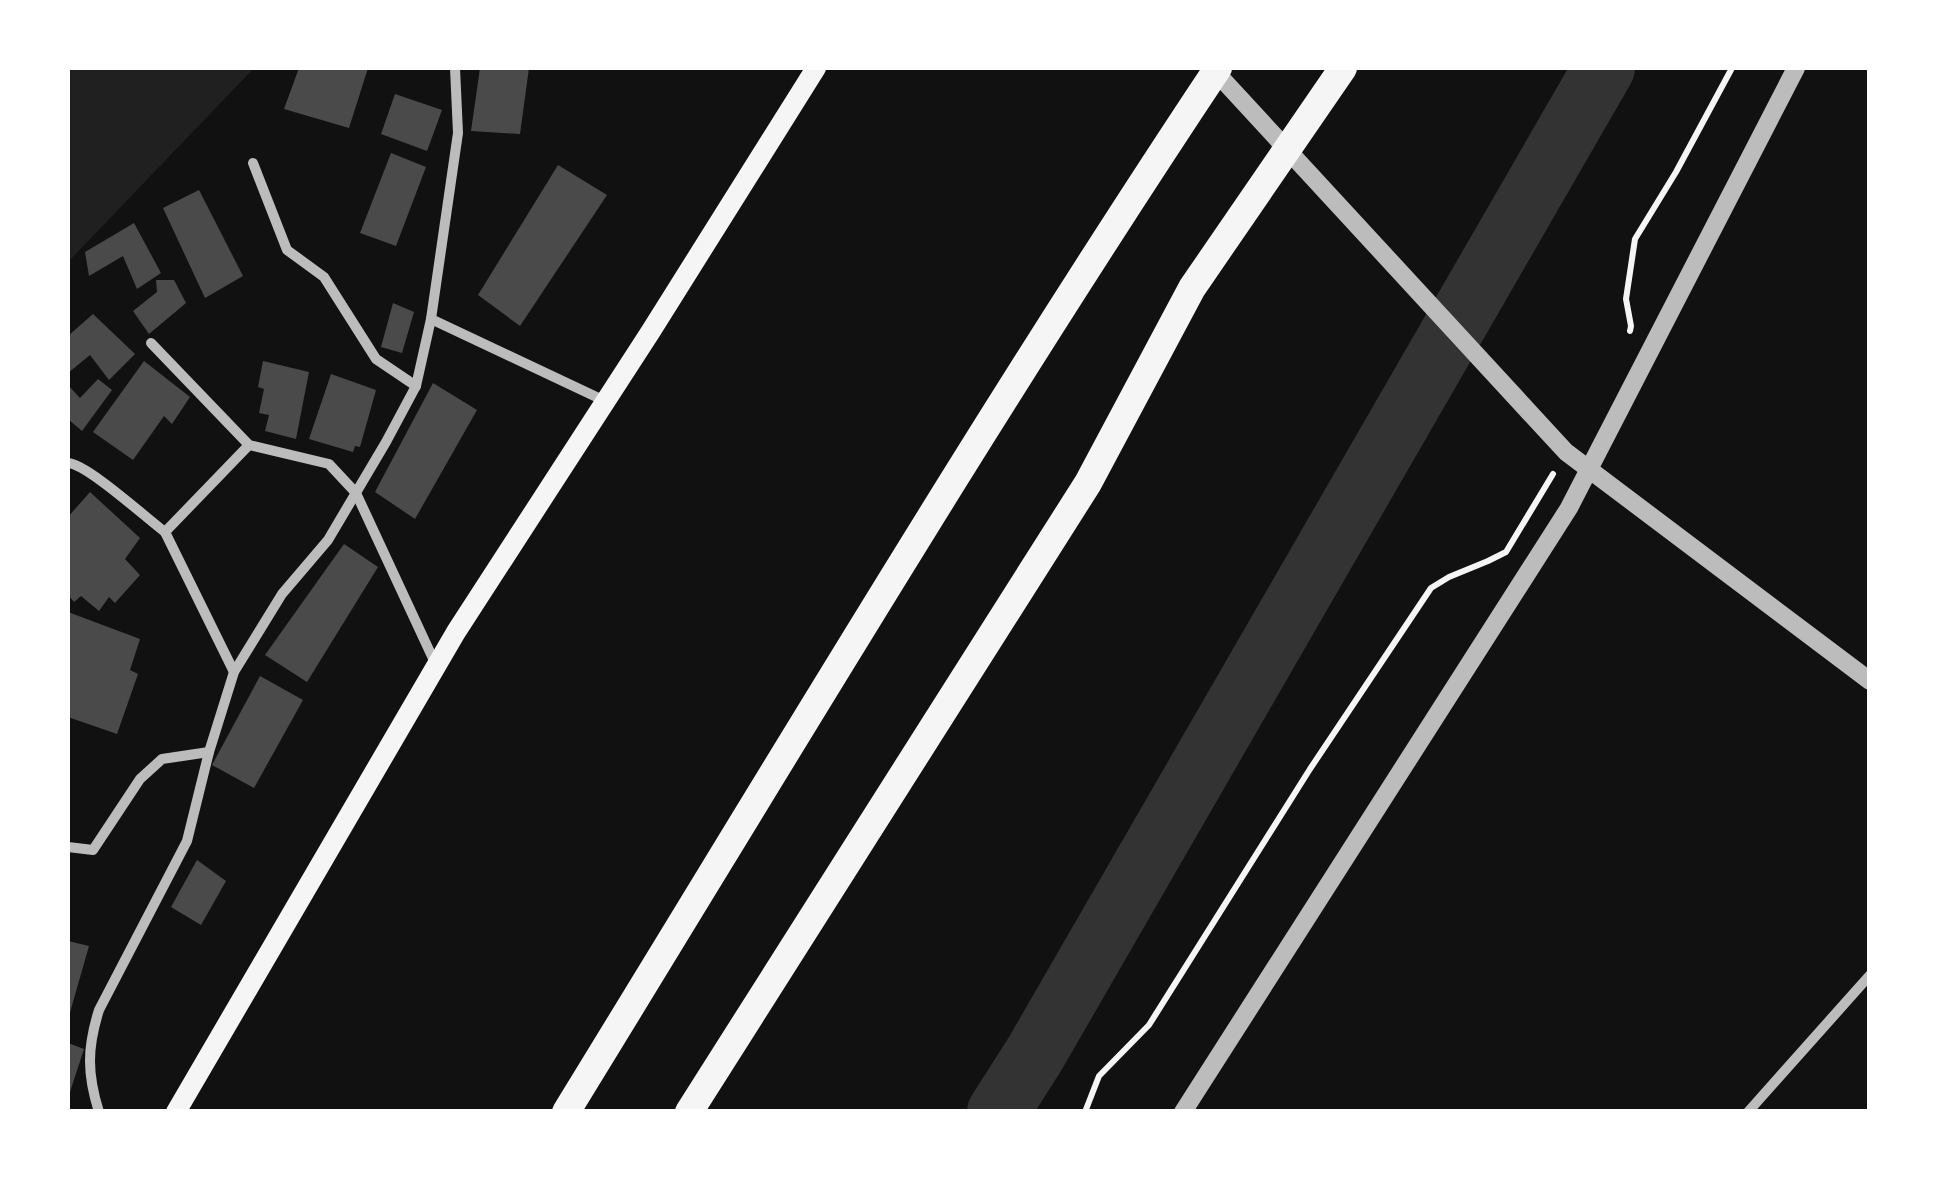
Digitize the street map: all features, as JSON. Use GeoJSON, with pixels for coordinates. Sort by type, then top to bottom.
{"type":"FeatureCollection","features":[{"type":"Feature","properties":{"kind":"highway"},"geometry":{"type":"LineString","coordinates":[[566,1112],[976,442],[1216,68]]}},
{"type":"Feature","properties":{"kind":"highway"},"geometry":{"type":"LineString","coordinates":[[689,1112],[1088,482],[1192,288],[1343,68]]}},
{"type":"Feature","properties":{"kind":"main road"},"geometry":{"type":"LineString","coordinates":[[176,1112],[436,666],[816,68]]}},
{"type":"Feature","properties":{"kind":"street"},"geometry":{"type":"LineString","coordinates":[[100,1112],[88,1069],[99,1010],[187,842],[234,672],[282,594],[328,540],[416,386],[431,318],[458,133],[455,68]]}},
{"type":"Feature","properties":{"kind":"street"},"geometry":{"type":"LineString","coordinates":[[1216,68],[1382,255],[1564,450],[1870,681]]}},
{"type":"Feature","properties":{"kind":"street"},"geometry":{"type":"LineString","coordinates":[[1183,1112],[1569,508],[1796,68]]}},
{"type":"Feature","properties":{"kind":"street"},"geometry":{"type":"LineString","coordinates":[[252,163],[287,250],[324,278],[376,359],[416,386]]}},
{"type":"Feature","properties":{"kind":"street"},"geometry":{"type":"LineString","coordinates":[[431,318],[606,402]]}},
{"type":"Feature","properties":{"kind":"street"},"geometry":{"type":"LineString","coordinates":[[151,343],[249,445],[329,464],[356,493],[436,666]]}},
{"type":"Feature","properties":{"kind":"street"},"geometry":{"type":"LineString","coordinates":[[165,532],[249,445]]}},
{"type":"Feature","properties":{"kind":"street"},"geometry":{"type":"LineString","coordinates":[[68,464],[74,463],[92,473],[165,532],[234,672]]}},
{"type":"Feature","properties":{"kind":"street"},"geometry":{"type":"LineString","coordinates":[[68,846],[93,850],[140,779],[162,759],[209,752]]}},
{"type":"Feature","properties":{"kind":"street"},"geometry":{"type":"LineString","coordinates":[[1748,1112],[1870,975]]}},
{"type":"Feature","properties":{"kind":"path"},"geometry":{"type":"LineString","coordinates":[[1628,341],[1631,326],[1626,299],[1635,239],[1732,68]]}},
{"type":"Feature","properties":{"kind":"path"},"geometry":{"type":"LineString","coordinates":[[1085,1112],[1099,1076],[1150,1024],[1310,768],[1431,588],[1506,552],[1564,450]]}},
{"type":"Feature","properties":{"kind":"shaded area"},"geometry":{"type":"Polygon","coordinates":[[[68,68],[254,68],[68,262],[68,68]]]}},
{"type":"Feature","properties":{"kind":"building"},"geometry":{"type":"Polygon","coordinates":[[[299,68],[368,68],[349,128],[284,109],[299,68]]]}},
{"type":"Feature","properties":{"kind":"building"},"geometry":{"type":"Polygon","coordinates":[[[480,68],[529,68],[520,134],[471,131],[480,68]]]}},
{"type":"Feature","properties":{"kind":"building"},"geometry":{"type":"Polygon","coordinates":[[[395,94],[442,110],[427,151],[381,134],[395,94]]]}},
{"type":"Feature","properties":{"kind":"building"},"geometry":{"type":"Polygon","coordinates":[[[391,153],[426,167],[396,246],[360,233],[391,153]]]}},
{"type":"Feature","properties":{"kind":"building"},"geometry":{"type":"Polygon","coordinates":[[[558,165],[607,195],[520,326],[478,295],[558,165]]]}},
{"type":"Feature","properties":{"kind":"building"},"geometry":{"type":"Polygon","coordinates":[[[199,190],[243,276],[205,298],[163,208],[199,190]]]}},
{"type":"Feature","properties":{"kind":"building"},"geometry":{"type":"Polygon","coordinates":[[[134,223],[161,273],[137,289],[123,256],[89,276],[85,252],[134,223]]]}},
{"type":"Feature","properties":{"kind":"building"},"geometry":{"type":"Polygon","coordinates":[[[156,280],[174,280],[186,303],[149,334],[133,311],[157,292],[156,280]]]}},
{"type":"Feature","properties":{"kind":"building"},"geometry":{"type":"Polygon","coordinates":[[[393,303],[414,312],[402,353],[381,347],[393,303]]]}},
{"type":"Feature","properties":{"kind":"building"},"geometry":{"type":"Polygon","coordinates":[[[93,314],[135,354],[109,380],[90,355],[68,373],[68,336],[93,314]]]}},
{"type":"Feature","properties":{"kind":"building"},"geometry":{"type":"Polygon","coordinates":[[[144,361],[190,397],[172,424],[164,416],[133,460],[93,432],[144,361]]]}},
{"type":"Feature","properties":{"kind":"building"},"geometry":{"type":"Polygon","coordinates":[[[263,361],[309,372],[296,439],[265,431],[269,415],[259,413],[264,389],[258,387],[263,361]]]}},
{"type":"Feature","properties":{"kind":"building"},"geometry":{"type":"Polygon","coordinates":[[[331,374],[376,390],[360,447],[355,446],[353,452],[309,439],[331,374]]]}},
{"type":"Feature","properties":{"kind":"building"},"geometry":{"type":"Polygon","coordinates":[[[98,379],[112,390],[82,431],[68,419],[68,385],[80,398],[98,379]]]}},
{"type":"Feature","properties":{"kind":"building"},"geometry":{"type":"Polygon","coordinates":[[[433,383],[477,410],[415,519],[375,492],[433,383]]]}},
{"type":"Feature","properties":{"kind":"building"},"geometry":{"type":"Polygon","coordinates":[[[90,492],[140,538],[125,559],[140,575],[115,603],[109,597],[99,611],[81,596],[74,602],[68,595],[68,517],[90,492]]]}},
{"type":"Feature","properties":{"kind":"building"},"geometry":{"type":"Polygon","coordinates":[[[344,544],[378,567],[307,682],[265,655],[344,544]]]}},
{"type":"Feature","properties":{"kind":"building"},"geometry":{"type":"Polygon","coordinates":[[[68,612],[140,639],[130,670],[138,674],[117,734],[68,717],[68,612]]]}},
{"type":"Feature","properties":{"kind":"building"},"geometry":{"type":"Polygon","coordinates":[[[260,676],[303,700],[254,788],[212,765],[260,676]]]}},
{"type":"Feature","properties":{"kind":"building"},"geometry":{"type":"Polygon","coordinates":[[[197,860],[226,881],[201,925],[171,907],[197,860]]]}},
{"type":"Feature","properties":{"kind":"building"},"geometry":{"type":"Polygon","coordinates":[[[68,941],[89,946],[69,1016],[68,1016],[68,941]]]}},
{"type":"Feature","properties":{"kind":"building"},"geometry":{"type":"Polygon","coordinates":[[[68,1043],[84,1049],[68,1098],[68,1043]]]}},
{"type":"Feature","properties":{"kind":"waterway"},"geometry":{"type":"LineString","coordinates":[[998,1112],[1604,68]]}}]}
